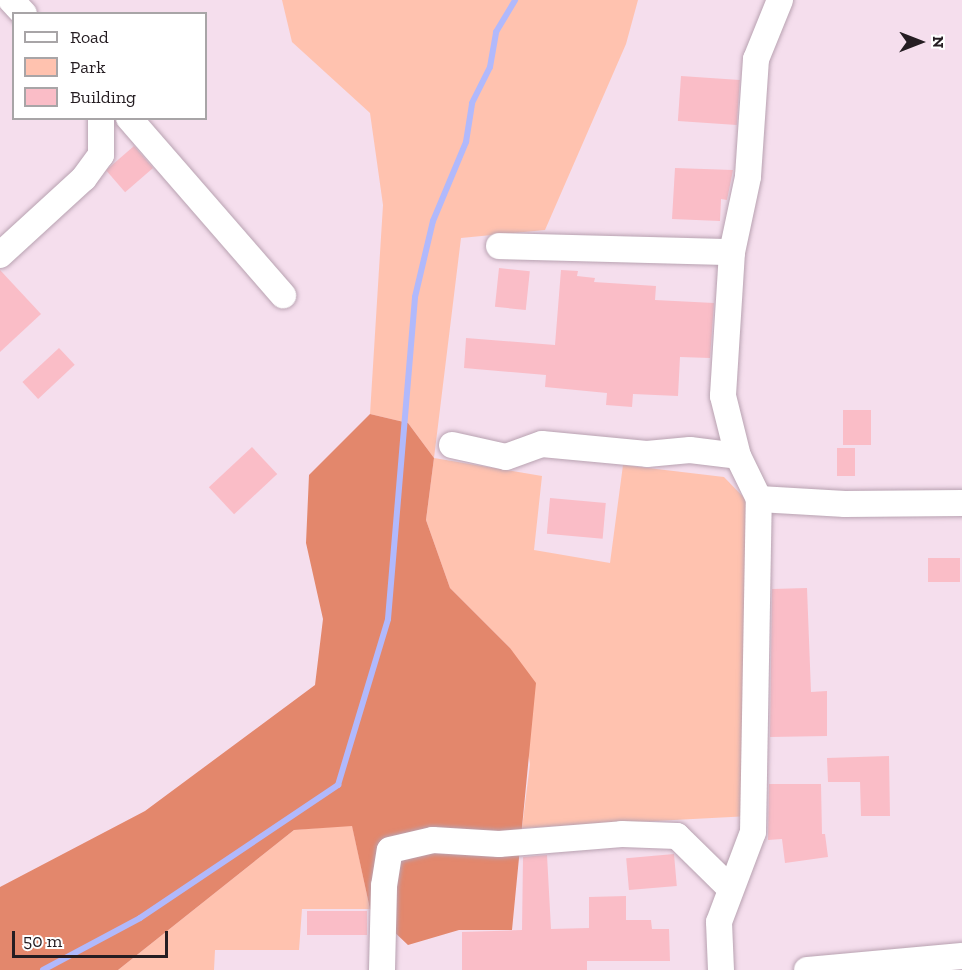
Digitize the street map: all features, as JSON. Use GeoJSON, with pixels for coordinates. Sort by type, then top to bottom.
{"type":"FeatureCollection","features":[{"type":"Feature","properties":{"kind":"street"},"geometry":{"type":"LineString","coordinates":[[11,0],[22,12]]}},
{"type":"Feature","properties":{"kind":"street"},"geometry":{"type":"LineString","coordinates":[[722,970],[719,922],[753,832],[759,499],[738,456],[723,396],[732,252],[748,177],[756,59],[780,0]]}},
{"type":"Feature","properties":{"kind":"street"},"geometry":{"type":"LineString","coordinates":[[0,255],[90,170],[101,154],[101,120]]}},
{"type":"Feature","properties":{"kind":"street"},"geometry":{"type":"LineString","coordinates":[[131,120],[283,295]]}},
{"type":"Feature","properties":{"kind":"street"},"geometry":{"type":"LineString","coordinates":[[499,246],[732,252]]}},
{"type":"Feature","properties":{"kind":"street"},"geometry":{"type":"LineString","coordinates":[[452,445],[506,457],[542,444],[647,454],[690,450],[738,456]]}},
{"type":"Feature","properties":{"kind":"street"},"geometry":{"type":"LineString","coordinates":[[759,499],[845,504],[962,503]]}},
{"type":"Feature","properties":{"kind":"street"},"geometry":{"type":"LineString","coordinates":[[382,970],[384,886],[390,850],[433,840],[499,844],[622,834],[677,836],[730,888]]}},
{"type":"Feature","properties":{"kind":"street"},"geometry":{"type":"LineString","coordinates":[[807,970],[962,956]]}},
{"type":"Feature","properties":{"kind":"green space"},"geometry":{"type":"Polygon","coordinates":[[[282,0],[638,0],[626,44],[545,230],[461,238],[434,458],[408,423],[370,414],[383,205],[370,113],[292,42],[282,0]]]}},
{"type":"Feature","properties":{"kind":"green space"},"geometry":{"type":"Polygon","coordinates":[[[434,458],[542,476],[534,550],[610,563],[623,465],[724,477],[751,505],[750,816],[522,828],[530,764],[510,648],[450,588],[426,520],[434,458]]]}},
{"type":"Feature","properties":{"kind":"green space"},"geometry":{"type":"Polygon","coordinates":[[[352,825],[370,909],[302,909],[299,950],[215,950],[214,970],[118,970],[294,830],[352,825]]]}},
{"type":"Feature","properties":{"kind":"shaded area"},"geometry":{"type":"Polygon","coordinates":[[[370,414],[408,423],[434,458],[426,520],[450,588],[510,648],[536,683],[512,930],[459,930],[408,945],[370,909],[352,826],[294,830],[118,970],[0,970],[0,887],[145,811],[315,685],[323,619],[306,543],[309,475],[370,414]]]}},
{"type":"Feature","properties":{"kind":"building"},"geometry":{"type":"Polygon","coordinates":[[[681,76],[740,80],[737,125],[678,121],[681,76]]]}},
{"type":"Feature","properties":{"kind":"building"},"geometry":{"type":"Polygon","coordinates":[[[134,146],[153,168],[125,192],[106,170],[134,146]]]}},
{"type":"Feature","properties":{"kind":"building"},"geometry":{"type":"Polygon","coordinates":[[[675,168],[733,170],[727,200],[721,199],[720,221],[672,219],[675,168]]]}},
{"type":"Feature","properties":{"kind":"building"},"geometry":{"type":"Polygon","coordinates":[[[499,268],[530,271],[526,310],[495,307],[499,268]]]}},
{"type":"Feature","properties":{"kind":"building"},"geometry":{"type":"Polygon","coordinates":[[[0,270],[41,314],[0,352],[0,270]]]}},
{"type":"Feature","properties":{"kind":"building"},"geometry":{"type":"Polygon","coordinates":[[[561,270],[578,271],[577,276],[595,278],[594,282],[656,286],[655,300],[714,303],[710,358],[680,357],[678,396],[633,394],[632,407],[606,405],[607,393],[545,387],[546,375],[464,368],[466,338],[555,345],[561,270]]]}},
{"type":"Feature","properties":{"kind":"building"},"geometry":{"type":"Polygon","coordinates":[[[59,348],[75,365],[38,399],[22,382],[59,348]]]}},
{"type":"Feature","properties":{"kind":"building"},"geometry":{"type":"Polygon","coordinates":[[[843,410],[871,410],[871,445],[843,445],[843,410]]]}},
{"type":"Feature","properties":{"kind":"building"},"geometry":{"type":"Polygon","coordinates":[[[252,447],[277,474],[234,514],[209,487],[252,447]]]}},
{"type":"Feature","properties":{"kind":"building"},"geometry":{"type":"Polygon","coordinates":[[[837,448],[855,448],[855,476],[837,476],[837,448]]]}},
{"type":"Feature","properties":{"kind":"building"},"geometry":{"type":"Polygon","coordinates":[[[550,498],[606,503],[603,539],[547,534],[550,498]]]}},
{"type":"Feature","properties":{"kind":"building"},"geometry":{"type":"Polygon","coordinates":[[[928,558],[960,558],[960,582],[928,582],[928,558]]]}},
{"type":"Feature","properties":{"kind":"building"},"geometry":{"type":"Polygon","coordinates":[[[807,588],[811,692],[827,691],[827,736],[770,737],[772,589],[807,588]]]}},
{"type":"Feature","properties":{"kind":"building"},"geometry":{"type":"Polygon","coordinates":[[[889,756],[890,816],[861,816],[860,782],[828,782],[827,758],[889,756]]]}},
{"type":"Feature","properties":{"kind":"building"},"geometry":{"type":"Polygon","coordinates":[[[769,784],[821,784],[822,834],[825,834],[828,857],[785,863],[782,839],[768,840],[769,784]]]}},
{"type":"Feature","properties":{"kind":"building"},"geometry":{"type":"Polygon","coordinates":[[[674,854],[677,886],[629,890],[626,858],[674,854]]]}},
{"type":"Feature","properties":{"kind":"building"},"geometry":{"type":"Polygon","coordinates":[[[547,855],[551,929],[589,928],[589,897],[626,896],[626,920],[651,920],[652,929],[669,929],[670,961],[587,961],[587,970],[462,970],[462,932],[522,930],[523,857],[547,855]]]}},
{"type":"Feature","properties":{"kind":"building"},"geometry":{"type":"Polygon","coordinates":[[[307,911],[367,911],[367,935],[307,935],[307,911]]]}},
{"type":"Feature","properties":{"kind":"waterway"},"geometry":{"type":"LineString","coordinates":[[43,970],[140,918],[338,785],[388,619],[415,297],[433,221],[466,142],[472,103],[490,67],[496,32],[515,0]]}}]}
